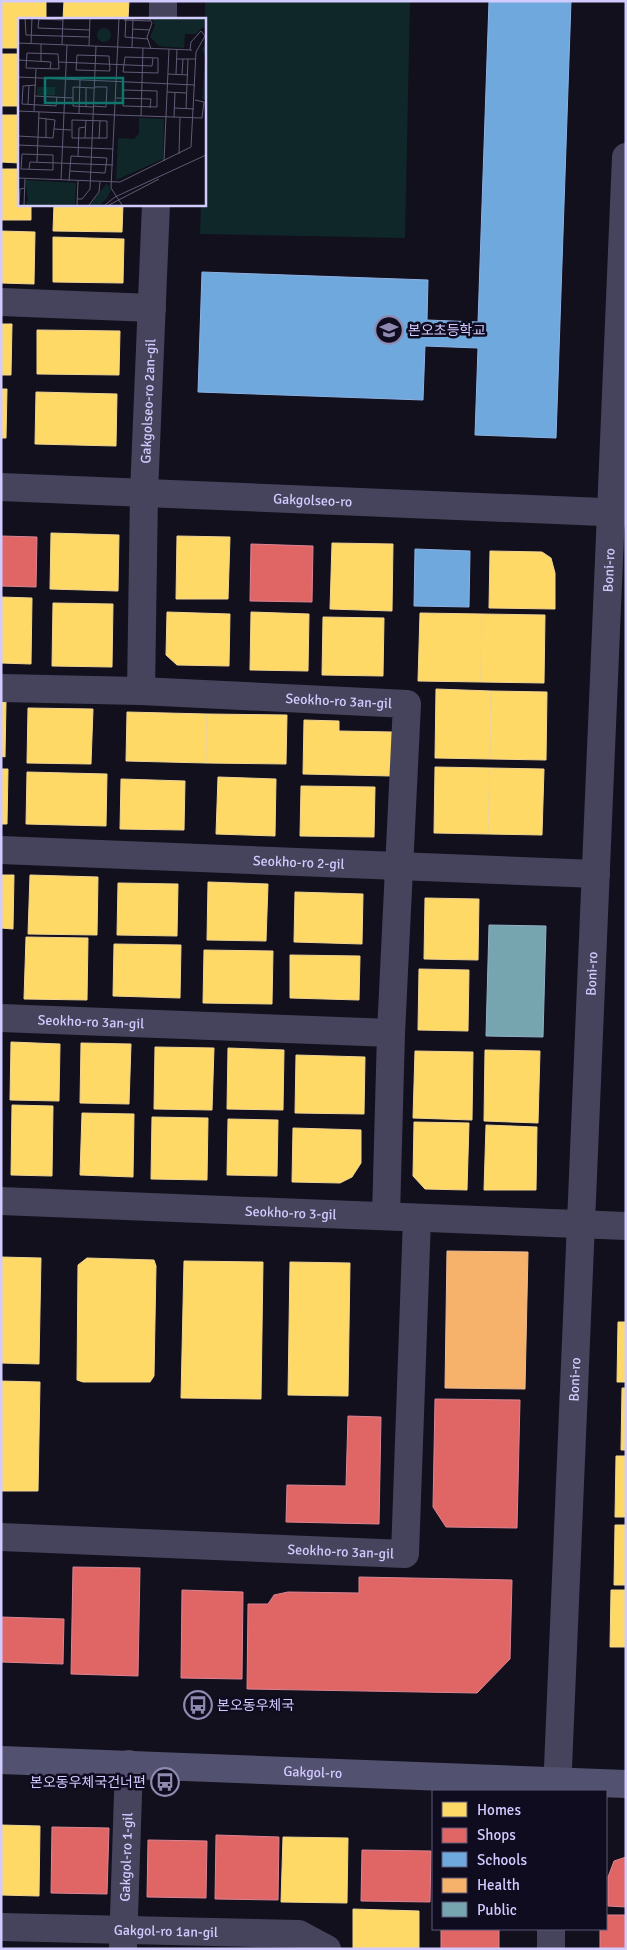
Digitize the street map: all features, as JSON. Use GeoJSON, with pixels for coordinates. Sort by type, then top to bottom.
{"type":"FeatureCollection","features":[{"type":"Feature","properties":{"kind":"main road","name":"Gakgol-ro"},"geometry":{"type":"LineString","coordinates":[[1,1760],[129,1764],[557,1787],[626,1784]]}},
{"type":"Feature","properties":{"kind":"street"},"geometry":{"type":"LineString","coordinates":[[163,18],[164,1]]}},
{"type":"Feature","properties":{"kind":"street","name":"Boni-ro"},"geometry":{"type":"LineString","coordinates":[[557,1787],[596,874],[618,513],[626,156]]}},
{"type":"Feature","properties":{"kind":"street","name":"Gakgolseo-ro 2an-gil"},"geometry":{"type":"LineString","coordinates":[[141,691],[144,494],[156,205]]}},
{"type":"Feature","properties":{"kind":"street"},"geometry":{"type":"LineString","coordinates":[[1,302],[152,308]]}},
{"type":"Feature","properties":{"kind":"street","name":"Gakgolseo-ro"},"geometry":{"type":"LineString","coordinates":[[1,487],[618,513]]}},
{"type":"Feature","properties":{"kind":"street","name":"Seokho-ro 3an-gil"},"geometry":{"type":"LineString","coordinates":[[1,688],[141,691],[407,704],[391,1033],[386,1216]]}},
{"type":"Feature","properties":{"kind":"street","name":"Seokho-ro 2-gil"},"geometry":{"type":"LineString","coordinates":[[1,850],[596,874]]}},
{"type":"Feature","properties":{"kind":"street","name":"Seokho-ro 3an-gil"},"geometry":{"type":"LineString","coordinates":[[1,1018],[391,1033]]}},
{"type":"Feature","properties":{"kind":"street","name":"Seokho-ro 3-gil"},"geometry":{"type":"LineString","coordinates":[[1,1201],[626,1226]]}},
{"type":"Feature","properties":{"kind":"street","name":"Seokho-ro 3an-gil"},"geometry":{"type":"LineString","coordinates":[[1,1537],[405,1554],[417,1218]]}},
{"type":"Feature","properties":{"kind":"street","name":"Gakgol-ro 1-gil"},"geometry":{"type":"LineString","coordinates":[[123,1939],[129,1764]]}},
{"type":"Feature","properties":{"kind":"street","name":"Gakgol-ro 1an-gil"},"geometry":{"type":"LineString","coordinates":[[1,1927],[123,1939],[299,1934],[327,1949]]}},
{"type":"Feature","properties":{"kind":"street"},"geometry":{"type":"LineString","coordinates":[[550,1949],[551,1930]]}},
{"type":"Feature","properties":{"kind":"green space"},"geometry":{"type":"Polygon","coordinates":[[[205,1],[410,1],[405,238],[200,234],[201,205],[205,205],[205,1]]]}},
{"type":"Feature","properties":{"kind":"building: Homes"},"geometry":{"type":"Polygon","coordinates":[[[1,1],[46,1],[46,18],[18,18],[18,48],[1,48],[1,1]]]}},
{"type":"Feature","properties":{"kind":"building: Homes"},"geometry":{"type":"Polygon","coordinates":[[[64,1],[129,1],[128,18],[63,18],[64,1]]]}},
{"type":"Feature","properties":{"kind":"building: Homes"},"geometry":{"type":"Polygon","coordinates":[[[1,54],[18,54],[18,106],[1,106],[1,54]]]}},
{"type":"Feature","properties":{"kind":"building: Homes"},"geometry":{"type":"Polygon","coordinates":[[[1,115],[18,115],[18,163],[1,162],[1,115]]]}},
{"type":"Feature","properties":{"kind":"building: Homes"},"geometry":{"type":"Polygon","coordinates":[[[1,169],[18,169],[18,205],[31,205],[31,220],[1,220],[1,169]]]}},
{"type":"Feature","properties":{"kind":"building: Homes"},"geometry":{"type":"Polygon","coordinates":[[[54,205],[123,205],[122,232],[53,231],[54,205]]]}},
{"type":"Feature","properties":{"kind":"building: Homes"},"geometry":{"type":"Polygon","coordinates":[[[1,231],[35,232],[34,284],[1,283],[1,231]]]}},
{"type":"Feature","properties":{"kind":"building: Homes"},"geometry":{"type":"Polygon","coordinates":[[[53,237],[124,239],[123,283],[53,282],[53,237]]]}},
{"type":"Feature","properties":{"kind":"building: Homes"},"geometry":{"type":"Polygon","coordinates":[[[1,324],[12,324],[11,375],[1,375],[1,324]]]}},
{"type":"Feature","properties":{"kind":"building: Homes"},"geometry":{"type":"Polygon","coordinates":[[[37,330],[120,331],[119,375],[37,374],[37,330]]]}},
{"type":"Feature","properties":{"kind":"building: Homes"},"geometry":{"type":"Polygon","coordinates":[[[1,389],[7,389],[6,438],[1,438],[1,389]]]}},
{"type":"Feature","properties":{"kind":"building: Homes"},"geometry":{"type":"Polygon","coordinates":[[[36,392],[117,394],[116,446],[35,444],[36,392]]]}},
{"type":"Feature","properties":{"kind":"building: Homes"},"geometry":{"type":"Polygon","coordinates":[[[51,533],[119,535],[118,591],[50,589],[51,533]]]}},
{"type":"Feature","properties":{"kind":"building: Homes"},"geometry":{"type":"Polygon","coordinates":[[[177,536],[230,537],[228,599],[176,599],[177,536]]]}},
{"type":"Feature","properties":{"kind":"building: Homes"},"geometry":{"type":"Polygon","coordinates":[[[332,543],[393,544],[392,611],[330,609],[332,543]]]}},
{"type":"Feature","properties":{"kind":"building: Homes"},"geometry":{"type":"Polygon","coordinates":[[[490,551],[542,552],[551,558],[555,573],[555,609],[489,608],[490,551]]]}},
{"type":"Feature","properties":{"kind":"building: Homes"},"geometry":{"type":"Polygon","coordinates":[[[1,597],[32,598],[31,664],[1,663],[1,597]]]}},
{"type":"Feature","properties":{"kind":"building: Homes"},"geometry":{"type":"Polygon","coordinates":[[[53,603],[113,604],[112,667],[52,666],[53,603]]]}},
{"type":"Feature","properties":{"kind":"building: Homes"},"geometry":{"type":"Polygon","coordinates":[[[167,612],[230,614],[229,666],[177,665],[166,655],[167,612]]]}},
{"type":"Feature","properties":{"kind":"building: Homes"},"geometry":{"type":"Polygon","coordinates":[[[251,612],[309,614],[308,671],[250,670],[251,612]]]}},
{"type":"Feature","properties":{"kind":"building: Homes"},"geometry":{"type":"Polygon","coordinates":[[[420,613],[482,614],[481,682],[418,681],[420,613]]]}},
{"type":"Feature","properties":{"kind":"building: Homes"},"geometry":{"type":"Polygon","coordinates":[[[482,614],[545,615],[544,683],[481,682],[482,614]]]}},
{"type":"Feature","properties":{"kind":"building: Homes"},"geometry":{"type":"Polygon","coordinates":[[[323,617],[384,618],[383,676],[322,675],[323,617]]]}},
{"type":"Feature","properties":{"kind":"building: Homes"},"geometry":{"type":"Polygon","coordinates":[[[436,689],[491,691],[490,759],[435,758],[436,689]]]}},
{"type":"Feature","properties":{"kind":"building: Homes"},"geometry":{"type":"Polygon","coordinates":[[[491,691],[547,692],[546,760],[490,759],[491,691]]]}},
{"type":"Feature","properties":{"kind":"building: Homes"},"geometry":{"type":"Polygon","coordinates":[[[1,702],[6,702],[5,757],[1,756],[1,702]]]}},
{"type":"Feature","properties":{"kind":"building: Homes"},"geometry":{"type":"Polygon","coordinates":[[[28,708],[93,709],[91,764],[27,763],[28,708]]]}},
{"type":"Feature","properties":{"kind":"building: Homes"},"geometry":{"type":"Polygon","coordinates":[[[127,712],[207,714],[206,763],[126,761],[127,712]]]}},
{"type":"Feature","properties":{"kind":"building: Homes"},"geometry":{"type":"Polygon","coordinates":[[[207,714],[287,715],[286,764],[206,763],[207,714]]]}},
{"type":"Feature","properties":{"kind":"building: Homes"},"geometry":{"type":"Polygon","coordinates":[[[304,720],[339,721],[339,731],[392,732],[391,776],[303,774],[304,720]]]}},
{"type":"Feature","properties":{"kind":"building: Homes"},"geometry":{"type":"Polygon","coordinates":[[[435,767],[490,768],[488,834],[434,833],[435,767]]]}},
{"type":"Feature","properties":{"kind":"building: Homes"},"geometry":{"type":"Polygon","coordinates":[[[490,768],[544,769],[542,835],[488,834],[490,768]]]}},
{"type":"Feature","properties":{"kind":"building: Homes"},"geometry":{"type":"Polygon","coordinates":[[[1,769],[8,769],[7,824],[1,824],[1,769]]]}},
{"type":"Feature","properties":{"kind":"building: Homes"},"geometry":{"type":"Polygon","coordinates":[[[27,772],[107,774],[106,826],[26,824],[27,772]]]}},
{"type":"Feature","properties":{"kind":"building: Homes"},"geometry":{"type":"Polygon","coordinates":[[[218,777],[276,779],[275,836],[216,834],[218,777]]]}},
{"type":"Feature","properties":{"kind":"building: Homes"},"geometry":{"type":"Polygon","coordinates":[[[121,779],[185,781],[184,830],[120,829],[121,779]]]}},
{"type":"Feature","properties":{"kind":"building: Homes"},"geometry":{"type":"Polygon","coordinates":[[[301,786],[375,787],[374,837],[300,836],[301,786]]]}},
{"type":"Feature","properties":{"kind":"building: Homes"},"geometry":{"type":"Polygon","coordinates":[[[1,875],[14,875],[13,929],[1,928],[1,875]]]}},
{"type":"Feature","properties":{"kind":"building: Homes"},"geometry":{"type":"Polygon","coordinates":[[[30,875],[98,877],[97,935],[28,934],[30,875]]]}},
{"type":"Feature","properties":{"kind":"building: Homes"},"geometry":{"type":"Polygon","coordinates":[[[208,882],[268,884],[266,941],[207,940],[208,882]]]}},
{"type":"Feature","properties":{"kind":"building: Homes"},"geometry":{"type":"Polygon","coordinates":[[[118,883],[178,884],[177,936],[117,935],[118,883]]]}},
{"type":"Feature","properties":{"kind":"building: Homes"},"geometry":{"type":"Polygon","coordinates":[[[295,892],[363,894],[362,944],[294,942],[295,892]]]}},
{"type":"Feature","properties":{"kind":"building: Homes"},"geometry":{"type":"Polygon","coordinates":[[[425,898],[479,899],[478,960],[424,959],[425,898]]]}},
{"type":"Feature","properties":{"kind":"building: Homes"},"geometry":{"type":"Polygon","coordinates":[[[26,937],[88,938],[87,1000],[24,999],[26,937]]]}},
{"type":"Feature","properties":{"kind":"building: Homes"},"geometry":{"type":"Polygon","coordinates":[[[114,944],[181,945],[180,998],[113,996],[114,944]]]}},
{"type":"Feature","properties":{"kind":"building: Homes"},"geometry":{"type":"Polygon","coordinates":[[[204,950],[273,951],[272,1004],[203,1003],[204,950]]]}},
{"type":"Feature","properties":{"kind":"building: Homes"},"geometry":{"type":"Polygon","coordinates":[[[290,955],[360,956],[359,1000],[290,998],[290,955]]]}},
{"type":"Feature","properties":{"kind":"building: Homes"},"geometry":{"type":"Polygon","coordinates":[[[419,969],[469,970],[468,1031],[418,1030],[419,969]]]}},
{"type":"Feature","properties":{"kind":"building: Homes"},"geometry":{"type":"Polygon","coordinates":[[[11,1042],[60,1044],[59,1101],[10,1100],[11,1042]]]}},
{"type":"Feature","properties":{"kind":"building: Homes"},"geometry":{"type":"Polygon","coordinates":[[[81,1043],[131,1044],[129,1104],[80,1103],[81,1043]]]}},
{"type":"Feature","properties":{"kind":"building: Homes"},"geometry":{"type":"Polygon","coordinates":[[[155,1047],[214,1048],[212,1110],[154,1109],[155,1047]]]}},
{"type":"Feature","properties":{"kind":"building: Homes"},"geometry":{"type":"Polygon","coordinates":[[[228,1048],[284,1050],[283,1110],[227,1109],[228,1048]]]}},
{"type":"Feature","properties":{"kind":"building: Homes"},"geometry":{"type":"Polygon","coordinates":[[[485,1050],[540,1051],[538,1123],[484,1121],[485,1050]]]}},
{"type":"Feature","properties":{"kind":"building: Homes"},"geometry":{"type":"Polygon","coordinates":[[[415,1051],[473,1052],[472,1120],[413,1118],[415,1051]]]}},
{"type":"Feature","properties":{"kind":"building: Homes"},"geometry":{"type":"Polygon","coordinates":[[[296,1055],[365,1057],[364,1114],[295,1113],[296,1055]]]}},
{"type":"Feature","properties":{"kind":"building: Homes"},"geometry":{"type":"Polygon","coordinates":[[[12,1105],[53,1106],[52,1176],[11,1175],[12,1105]]]}},
{"type":"Feature","properties":{"kind":"building: Homes"},"geometry":{"type":"Polygon","coordinates":[[[82,1113],[134,1114],[133,1177],[80,1175],[82,1113]]]}},
{"type":"Feature","properties":{"kind":"building: Homes"},"geometry":{"type":"Polygon","coordinates":[[[152,1117],[208,1118],[207,1180],[151,1179],[152,1117]]]}},
{"type":"Feature","properties":{"kind":"building: Homes"},"geometry":{"type":"Polygon","coordinates":[[[228,1119],[278,1120],[277,1176],[227,1175],[228,1119]]]}},
{"type":"Feature","properties":{"kind":"building: Homes"},"geometry":{"type":"Polygon","coordinates":[[[414,1122],[469,1123],[467,1190],[425,1189],[413,1176],[414,1122]]]}},
{"type":"Feature","properties":{"kind":"building: Homes"},"geometry":{"type":"Polygon","coordinates":[[[486,1125],[537,1127],[536,1190],[484,1190],[486,1125]]]}},
{"type":"Feature","properties":{"kind":"building: Homes"},"geometry":{"type":"Polygon","coordinates":[[[293,1128],[361,1130],[361,1163],[352,1177],[340,1183],[292,1182],[293,1128]]]}},
{"type":"Feature","properties":{"kind":"building: Homes"},"geometry":{"type":"Polygon","coordinates":[[[1,1257],[41,1258],[39,1364],[1,1363],[1,1257]]]}},
{"type":"Feature","properties":{"kind":"building: Homes"},"geometry":{"type":"Polygon","coordinates":[[[87,1258],[154,1260],[156,1266],[154,1376],[150,1382],[83,1382],[77,1380],[78,1265],[87,1258]]]}},
{"type":"Feature","properties":{"kind":"building: Homes"},"geometry":{"type":"Polygon","coordinates":[[[184,1261],[263,1262],[261,1399],[181,1398],[184,1261]]]}},
{"type":"Feature","properties":{"kind":"building: Homes"},"geometry":{"type":"Polygon","coordinates":[[[290,1262],[350,1263],[348,1396],[288,1395],[290,1262]]]}},
{"type":"Feature","properties":{"kind":"building: Homes"},"geometry":{"type":"Polygon","coordinates":[[[618,1322],[626,1322],[626,1382],[617,1382],[618,1322]]]}},
{"type":"Feature","properties":{"kind":"building: Homes"},"geometry":{"type":"Polygon","coordinates":[[[1,1381],[40,1382],[38,1491],[1,1491],[1,1381]]]}},
{"type":"Feature","properties":{"kind":"building: Homes"},"geometry":{"type":"Polygon","coordinates":[[[622,1388],[626,1388],[626,1450],[621,1450],[622,1388]]]}},
{"type":"Feature","properties":{"kind":"building: Homes"},"geometry":{"type":"Polygon","coordinates":[[[616,1456],[626,1456],[626,1517],[615,1517],[616,1456]]]}},
{"type":"Feature","properties":{"kind":"building: Homes"},"geometry":{"type":"Polygon","coordinates":[[[615,1525],[626,1525],[626,1585],[614,1585],[615,1525]]]}},
{"type":"Feature","properties":{"kind":"building: Homes"},"geometry":{"type":"Polygon","coordinates":[[[611,1590],[626,1590],[626,1647],[610,1647],[611,1590]]]}},
{"type":"Feature","properties":{"kind":"building: Homes"},"geometry":{"type":"Polygon","coordinates":[[[1,1825],[40,1826],[39,1896],[1,1895],[1,1825]]]}},
{"type":"Feature","properties":{"kind":"building: Homes"},"geometry":{"type":"Polygon","coordinates":[[[283,1837],[348,1838],[347,1903],[281,1902],[283,1837]]]}},
{"type":"Feature","properties":{"kind":"building: Homes"},"geometry":{"type":"Polygon","coordinates":[[[353,1909],[419,1911],[419,1949],[353,1949],[353,1909]]]}},
{"type":"Feature","properties":{"kind":"building: Shops"},"geometry":{"type":"Polygon","coordinates":[[[1,536],[37,537],[36,587],[1,586],[1,536]]]}},
{"type":"Feature","properties":{"kind":"building: Shops"},"geometry":{"type":"Polygon","coordinates":[[[251,544],[313,546],[312,602],[250,601],[251,544]]]}},
{"type":"Feature","properties":{"kind":"building: Shops"},"geometry":{"type":"Polygon","coordinates":[[[435,1399],[520,1400],[517,1528],[446,1527],[433,1507],[435,1399]]]}},
{"type":"Feature","properties":{"kind":"building: Shops"},"geometry":{"type":"Polygon","coordinates":[[[348,1416],[381,1417],[379,1524],[286,1522],[287,1485],[346,1486],[348,1416]]]}},
{"type":"Feature","properties":{"kind":"building: Shops"},"geometry":{"type":"Polygon","coordinates":[[[73,1567],[140,1568],[138,1676],[71,1674],[73,1567]]]}},
{"type":"Feature","properties":{"kind":"building: Shops"},"geometry":{"type":"Polygon","coordinates":[[[359,1577],[512,1580],[510,1659],[477,1693],[247,1689],[248,1604],[268,1604],[274,1595],[288,1592],[359,1593],[359,1577]]]}},
{"type":"Feature","properties":{"kind":"building: Shops"},"geometry":{"type":"Polygon","coordinates":[[[182,1590],[243,1592],[242,1679],[181,1678],[182,1590]]]}},
{"type":"Feature","properties":{"kind":"building: Shops"},"geometry":{"type":"Polygon","coordinates":[[[1,1617],[64,1619],[63,1664],[1,1662],[1,1617]]]}},
{"type":"Feature","properties":{"kind":"building: Shops"},"geometry":{"type":"Polygon","coordinates":[[[52,1827],[109,1828],[107,1894],[51,1893],[52,1827]]]}},
{"type":"Feature","properties":{"kind":"building: Shops"},"geometry":{"type":"Polygon","coordinates":[[[216,1835],[279,1837],[278,1900],[215,1899],[216,1835]]]}},
{"type":"Feature","properties":{"kind":"building: Shops"},"geometry":{"type":"Polygon","coordinates":[[[148,1840],[207,1841],[206,1898],[147,1897],[148,1840]]]}},
{"type":"Feature","properties":{"kind":"building: Shops"},"geometry":{"type":"Polygon","coordinates":[[[362,1850],[431,1851],[430,1902],[361,1901],[362,1850]]]}},
{"type":"Feature","properties":{"kind":"building: Shops"},"geometry":{"type":"Polygon","coordinates":[[[626,1857],[626,1907],[608,1906],[608,1877],[614,1861],[626,1857]]]}},
{"type":"Feature","properties":{"kind":"building: Shops"},"geometry":{"type":"Polygon","coordinates":[[[607,1915],[626,1915],[626,1949],[600,1949],[600,1930],[607,1930],[607,1915]]]}},
{"type":"Feature","properties":{"kind":"building: Shops"},"geometry":{"type":"Polygon","coordinates":[[[441,1930],[499,1930],[499,1949],[441,1949],[441,1930]]]}},
{"type":"Feature","properties":{"kind":"building: Schools"},"geometry":{"type":"Polygon","coordinates":[[[489,1],[571,1],[556,438],[475,435],[478,348],[425,346],[423,400],[198,392],[202,272],[428,280],[427,320],[478,322],[489,1]]]}},
{"type":"Feature","properties":{"kind":"building: Schools"},"geometry":{"type":"Polygon","coordinates":[[[415,549],[470,551],[469,607],[414,606],[415,549]]]}},
{"type":"Feature","properties":{"kind":"building: Health"},"geometry":{"type":"Polygon","coordinates":[[[447,1251],[528,1252],[525,1389],[445,1388],[447,1251]]]}},
{"type":"Feature","properties":{"kind":"building: Public"},"geometry":{"type":"Polygon","coordinates":[[[489,925],[546,926],[543,1037],[486,1036],[489,925]]]}},
{"type":"Feature","properties":{"kind":"place","name":"본오초등학교"},"geometry":{"type":"Point","coordinates":[389,330]}},
{"type":"Feature","properties":{"kind":"place","name":"본오동우체국"},"geometry":{"type":"Point","coordinates":[198,1705]}},
{"type":"Feature","properties":{"kind":"place","name":"본오동우체국건너편"},"geometry":{"type":"Point","coordinates":[165,1782]}}]}
